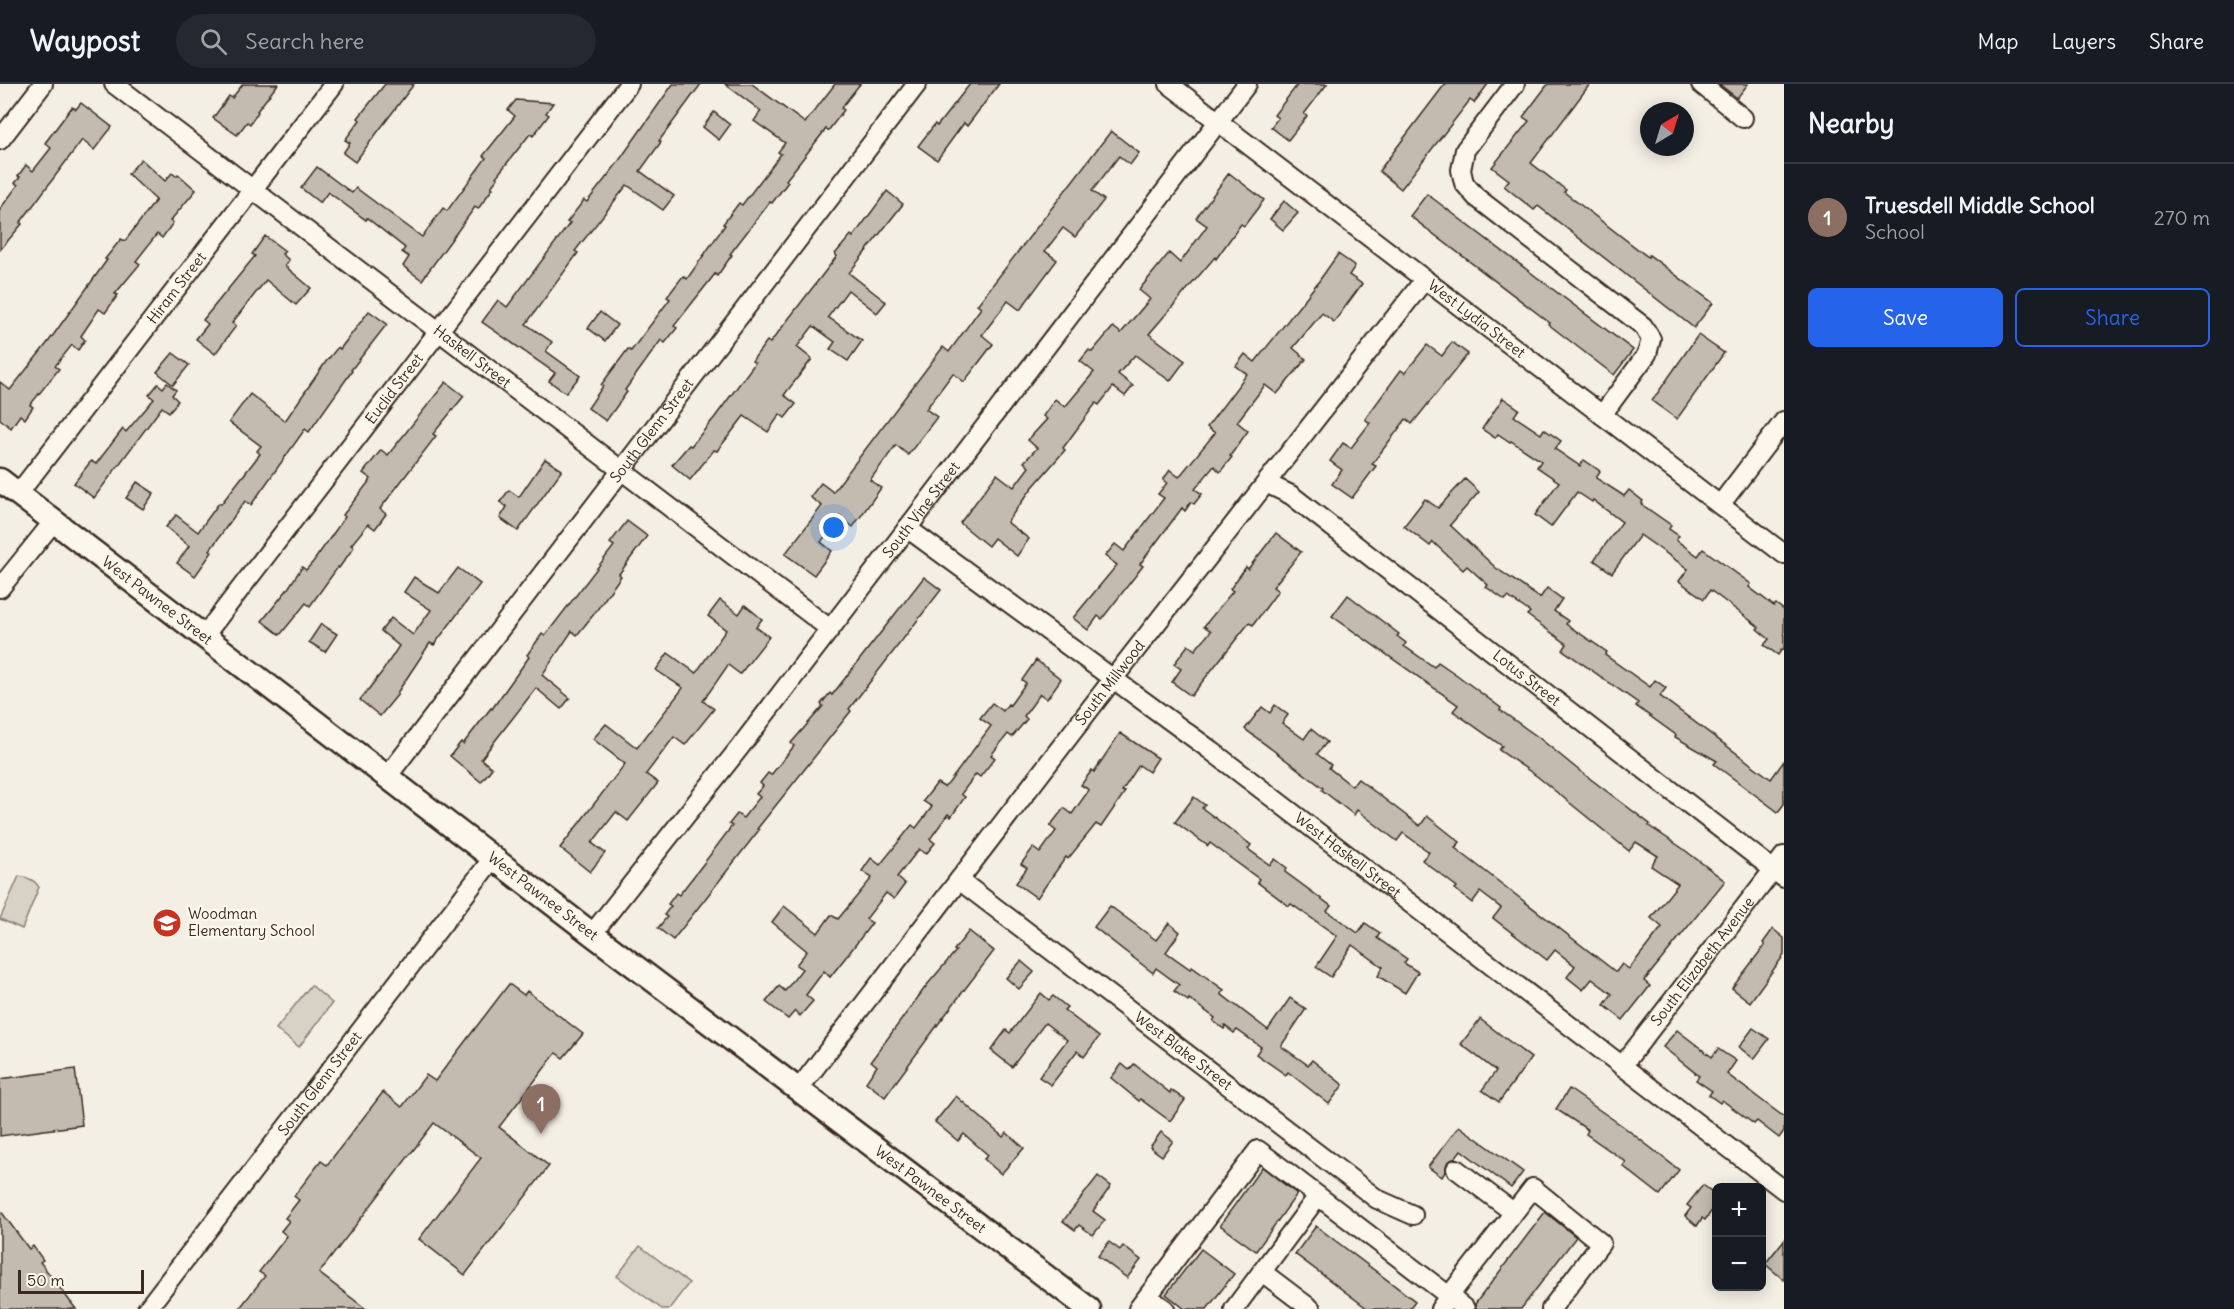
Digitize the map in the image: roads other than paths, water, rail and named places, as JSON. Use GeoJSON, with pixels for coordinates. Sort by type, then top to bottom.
{"type":"FeatureCollection","features":[{"type":"Feature","properties":{"kind":"main road","name":"West Pawnee Street"},"geometry":{"type":"LineString","coordinates":[[9,487],[592,934],[1089,1309]]}},
{"type":"Feature","properties":{"kind":"street"},"geometry":{"type":"LineString","coordinates":[[0,140],[43,84]]}},
{"type":"Feature","properties":{"kind":"street","name":"Haskell Street"},"geometry":{"type":"LineString","coordinates":[[114,84],[830,629]]}},
{"type":"Feature","properties":{"kind":"street","name":"Hiram Street"},"geometry":{"type":"LineString","coordinates":[[9,487],[253,189],[334,84]]}},
{"type":"Feature","properties":{"kind":"street","name":"Euclid Street"},"geometry":{"type":"LineString","coordinates":[[204,636],[629,84]]}},
{"type":"Feature","properties":{"kind":"street","name":"South Glenn Street"},"geometry":{"type":"LineString","coordinates":[[387,777],[916,84]]}},
{"type":"Feature","properties":{"kind":"street","name":"West Lydia Street"},"geometry":{"type":"LineString","coordinates":[[1169,84],[1784,554]]}},
{"type":"Feature","properties":{"kind":"street","name":"South Vine Street"},"geometry":{"type":"LineString","coordinates":[[592,934],[830,629],[1247,84]]}},
{"type":"Feature","properties":{"kind":"street"},"geometry":{"type":"LineString","coordinates":[[1515,84],[1465,150],[1461,170],[1464,183],[1476,196],[1643,326],[1651,339],[1647,354],[1602,415]]}},
{"type":"Feature","properties":{"kind":"street"},"geometry":{"type":"LineString","coordinates":[[1701,84],[1743,118]]}},
{"type":"Feature","properties":{"kind":"street","name":"South Millwood"},"geometry":{"type":"LineString","coordinates":[[798,1090],[1113,679],[1425,279]]}},
{"type":"Feature","properties":{"kind":"street"},"geometry":{"type":"LineString","coordinates":[[1720,505],[1784,421]]}},
{"type":"Feature","properties":{"kind":"street","name":"Lotus Street"},"geometry":{"type":"LineString","coordinates":[[1266,483],[1291,495],[1780,868]]}},
{"type":"Feature","properties":{"kind":"street"},"geometry":{"type":"LineString","coordinates":[[0,588],[54,521]]}},
{"type":"Feature","properties":{"kind":"street","name":"West Haskell Street"},"geometry":{"type":"LineString","coordinates":[[907,528],[1209,749],[1784,1190]]}},
{"type":"Feature","properties":{"kind":"street","name":"South Glenn Street"},"geometry":{"type":"LineString","coordinates":[[147,1309],[493,858]]}},
{"type":"Feature","properties":{"kind":"street","name":"South Elizabeth Avenue"},"geometry":{"type":"LineString","coordinates":[[1622,1066],[1780,868]]}},
{"type":"Feature","properties":{"kind":"street","name":"West Blake Street"},"geometry":{"type":"LineString","coordinates":[[959,880],[1377,1199],[1413,1215]]}},
{"type":"Feature","properties":{"kind":"street"},"geometry":{"type":"LineString","coordinates":[[1165,1309],[1143,1303],[1258,1150],[1318,1196],[1444,1303],[1465,1309]]}},
{"type":"Feature","properties":{"kind":"street"},"geometry":{"type":"LineString","coordinates":[[1456,1169],[1513,1212]]}},
{"type":"Feature","properties":{"kind":"street"},"geometry":{"type":"LineString","coordinates":[[1444,1303],[1533,1188],[1601,1243],[1551,1309]]}},
{"type":"Feature","properties":{"kind":"street"},"geometry":{"type":"LineString","coordinates":[[1234,1309],[1318,1196]]}},
{"type":"Feature","properties":{"kind":"street"},"geometry":{"type":"LineString","coordinates":[[1262,1272],[1311,1309]]}},
{"type":"Feature","properties":{"kind":"place","name":"Woodman Elementary School"},"geometry":{"type":"Point","coordinates":[167,923]}},
{"type":"Feature","properties":{"kind":"place","name":"Truesdell Middle School"},"geometry":{"type":"Point","coordinates":[541,1134]}}]}
